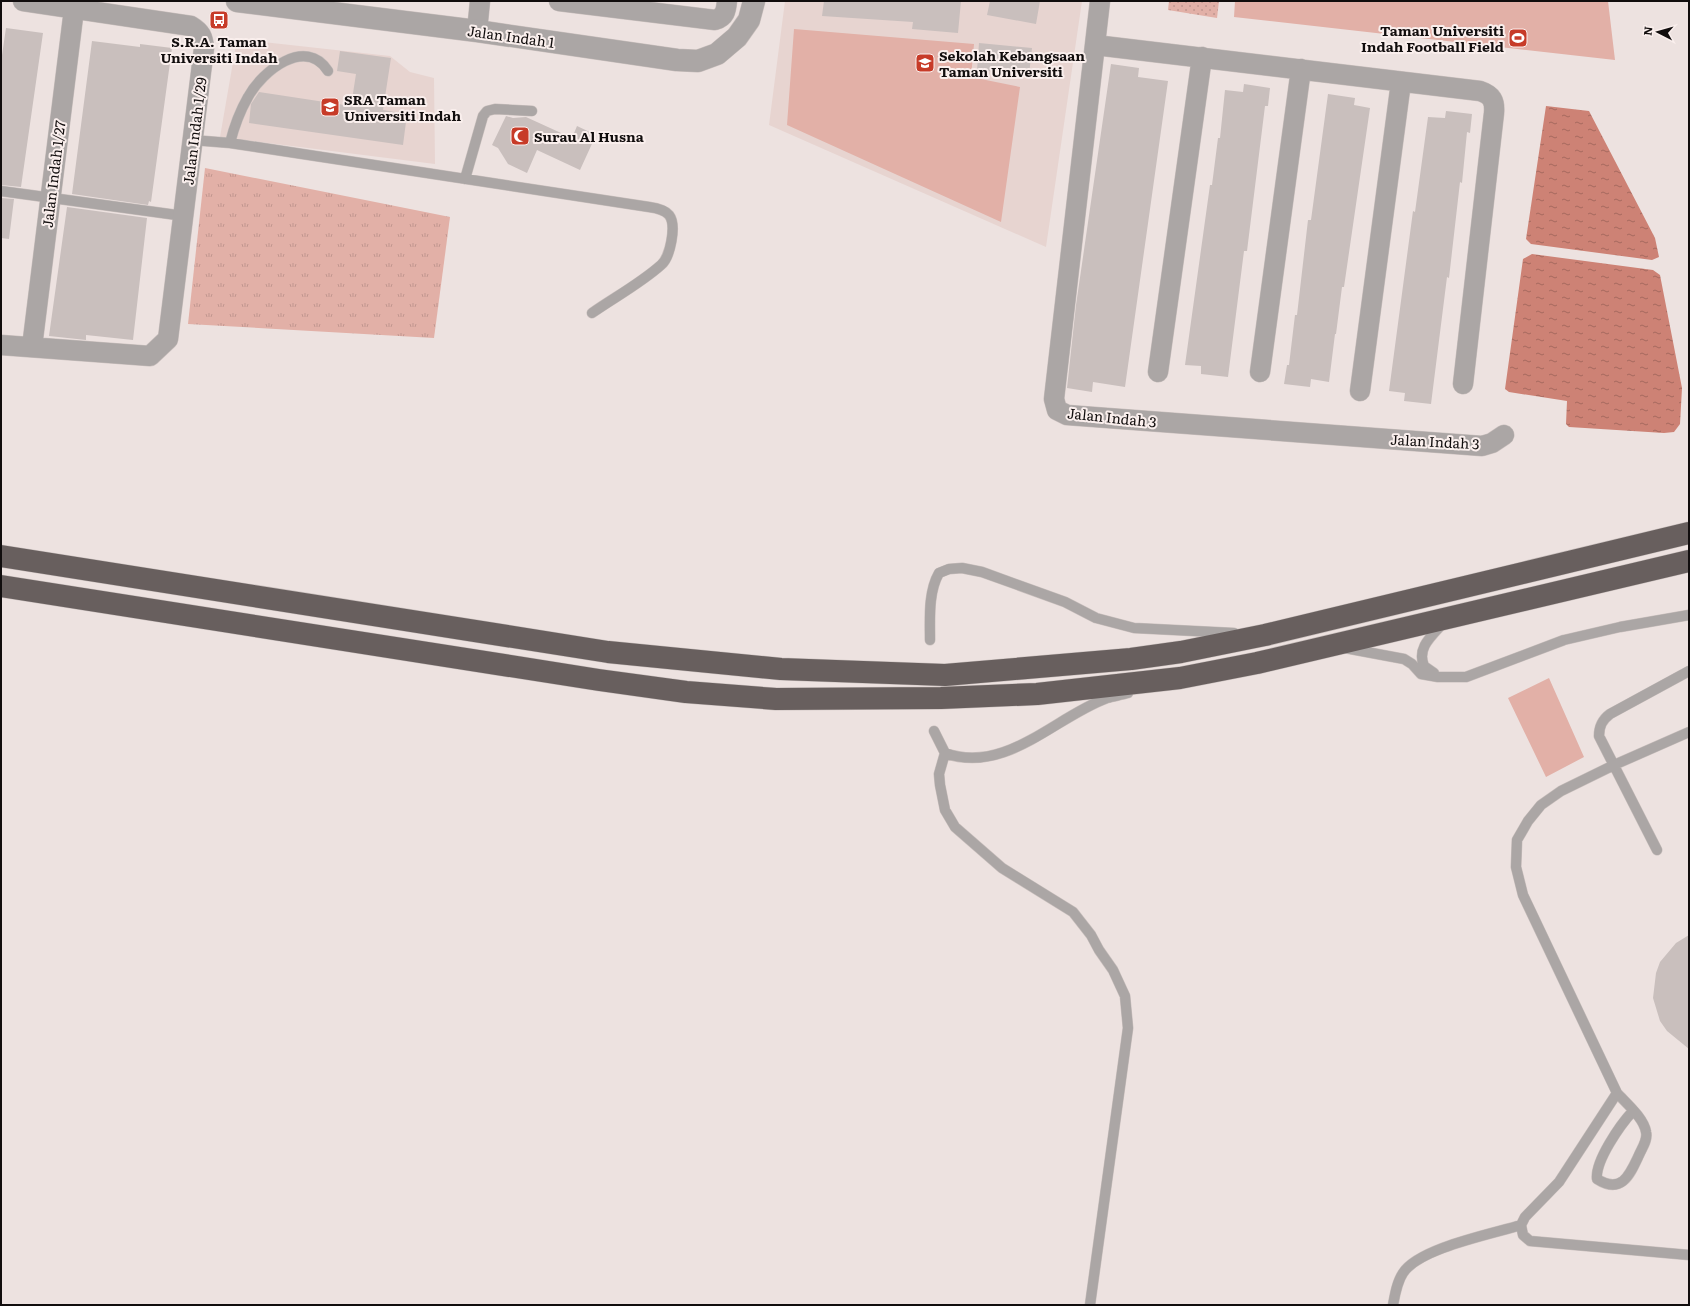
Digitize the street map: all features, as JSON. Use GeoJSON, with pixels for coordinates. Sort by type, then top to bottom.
{"type":"FeatureCollection","features":[{"type":"Feature","properties":{"kind":"highway"},"geometry":{"type":"LineString","coordinates":[[1664,539],[1689,521]]}},
{"type":"Feature","properties":{"kind":"highway"},"geometry":{"type":"LineString","coordinates":[[1,556],[608,652],[781,669],[945,675],[1131,659],[1181,652],[1265,635],[1689,533]]}},
{"type":"Feature","properties":{"kind":"highway"},"geometry":{"type":"LineString","coordinates":[[1,586],[599,680],[686,692],[776,700],[941,698],[1037,694],[1180,678],[1257,663],[1689,560]]}},
{"type":"Feature","properties":{"kind":"street","name":"Jalan Indah 1/29"},"geometry":{"type":"LineString","coordinates":[[23,1],[74,4],[191,26],[198,30],[204,38],[184,216],[168,339],[150,356],[32,347]]}},
{"type":"Feature","properties":{"kind":"street","name":"Jalan Indah 1"},"geometry":{"type":"LineString","coordinates":[[237,1],[477,31],[677,60],[698,61],[717,54],[737,37],[749,20],[754,1]]}},
{"type":"Feature","properties":{"kind":"street"},"geometry":{"type":"LineString","coordinates":[[477,31],[480,1]]}},
{"type":"Feature","properties":{"kind":"street"},"geometry":{"type":"LineString","coordinates":[[560,1],[603,4],[692,18],[715,20],[721,19],[726,11],[727,1]]}},
{"type":"Feature","properties":{"kind":"street","name":"Jalan Indah 3"},"geometry":{"type":"LineString","coordinates":[[1100,1],[1078,204],[1054,399],[1057,410],[1067,415],[1482,446],[1504,436]]}},
{"type":"Feature","properties":{"kind":"street","name":"Jalan Indah 1/27"},"geometry":{"type":"LineString","coordinates":[[32,347],[74,4]]}},
{"type":"Feature","properties":{"kind":"street"},"geometry":{"type":"LineString","coordinates":[[1095,45],[1488,93],[1493,99],[1495,106],[1463,384]]}},
{"type":"Feature","properties":{"kind":"street"},"geometry":{"type":"LineString","coordinates":[[1158,372],[1202,57]]}},
{"type":"Feature","properties":{"kind":"street"},"geometry":{"type":"LineString","coordinates":[[1260,372],[1301,69]]}},
{"type":"Feature","properties":{"kind":"street"},"geometry":{"type":"LineString","coordinates":[[1360,391],[1401,82]]}},
{"type":"Feature","properties":{"kind":"street"},"geometry":{"type":"LineString","coordinates":[[1,345],[32,347]]}},
{"type":"Feature","properties":{"kind":"lane"},"geometry":{"type":"LineString","coordinates":[[230,143],[234,128],[247,98],[254,87],[274,68],[287,59],[304,56],[315,57],[324,64],[328,71]]}},
{"type":"Feature","properties":{"kind":"lane"},"geometry":{"type":"LineString","coordinates":[[465,179],[483,116],[487,111],[496,109],[532,111]]}},
{"type":"Feature","properties":{"kind":"lane"},"geometry":{"type":"LineString","coordinates":[[192,140],[230,143],[650,207],[661,210],[669,215],[673,227],[671,242],[663,264],[592,313]]}},
{"type":"Feature","properties":{"kind":"lane"},"geometry":{"type":"LineString","coordinates":[[1,191],[184,216]]}},
{"type":"Feature","properties":{"kind":"lane"},"geometry":{"type":"LineString","coordinates":[[930,640],[934,582],[939,573],[949,569],[962,568],[982,572],[1064,602],[1096,618],[1134,628],[1265,635]]}},
{"type":"Feature","properties":{"kind":"lane"},"geometry":{"type":"LineString","coordinates":[[1332,645],[1404,659],[1412,664],[1421,674],[1438,677],[1466,676],[1564,640],[1620,627],[1689,615]]}},
{"type":"Feature","properties":{"kind":"lane"},"geometry":{"type":"LineString","coordinates":[[1438,677],[1424,666],[1421,653],[1425,644],[1449,616]]}},
{"type":"Feature","properties":{"kind":"lane"},"geometry":{"type":"LineString","coordinates":[[1657,850],[1599,736],[1599,729],[1602,719],[1689,671]]}},
{"type":"Feature","properties":{"kind":"lane"},"geometry":{"type":"LineString","coordinates":[[934,731],[945,753],[958,758],[998,754],[1020,745],[1107,699],[1180,678]]}},
{"type":"Feature","properties":{"kind":"lane"},"geometry":{"type":"LineString","coordinates":[[1633,1111],[1622,1123],[1598,1167],[1598,1179],[1605,1184],[1613,1185],[1628,1178],[1647,1138],[1644,1124],[1633,1111],[1617,1093],[1523,895],[1516,868],[1517,840],[1528,821],[1541,805],[1561,791],[1614,765],[1689,732]]}},
{"type":"Feature","properties":{"kind":"lane"},"geometry":{"type":"LineString","coordinates":[[945,753],[939,774],[940,785],[945,810],[955,827],[1002,868],[1072,912],[1091,935],[1099,950],[1113,970],[1125,996],[1128,1028],[1090,1305]]}},
{"type":"Feature","properties":{"kind":"lane"},"geometry":{"type":"LineString","coordinates":[[1617,1093],[1558,1182],[1525,1217],[1521,1225],[1523,1234],[1530,1242],[1689,1254]]}},
{"type":"Feature","properties":{"kind":"lane"},"geometry":{"type":"LineString","coordinates":[[1393,1305],[1398,1284],[1404,1272],[1420,1258],[1437,1250],[1521,1225]]}},
{"type":"Feature","properties":{"kind":"shaded area","name":"Sekolah Kebangsaan Taman Universiti"},"geometry":{"type":"Polygon","coordinates":[[[785,1],[1082,1],[1046,247],[769,125],[785,1]]]}},
{"type":"Feature","properties":{"kind":"shaded area","name":"SRA Taman Universiti Indah"},"geometry":{"type":"Polygon","coordinates":[[[237,39],[390,56],[410,72],[434,78],[435,164],[220,137],[237,39]]]}},
{"type":"Feature","properties":{"kind":"green space"},"geometry":{"type":"Polygon","coordinates":[[[1169,1],[1219,1],[1217,18],[1168,10],[1169,1]]]}},
{"type":"Feature","properties":{"kind":"green space","name":"Taman Universiti Indah Football Field"},"geometry":{"type":"Polygon","coordinates":[[[1235,1],[1608,1],[1615,60],[1234,17],[1235,1]]]}},
{"type":"Feature","properties":{"kind":"green space"},"geometry":{"type":"Polygon","coordinates":[[[794,29],[974,44],[971,77],[1020,87],[1001,222],[787,125],[794,29]]]}},
{"type":"Feature","properties":{"kind":"green space"},"geometry":{"type":"Polygon","coordinates":[[[205,168],[450,217],[434,338],[188,324],[205,168]]]}},
{"type":"Feature","properties":{"kind":"green space"},"geometry":{"type":"Polygon","coordinates":[[[1549,678],[1584,757],[1546,777],[1508,698],[1549,678]]]}},
{"type":"Feature","properties":{"kind":"water"},"geometry":{"type":"Polygon","coordinates":[[[1546,106],[1589,111],[1655,238],[1659,257],[1652,260],[1531,244],[1526,239],[1546,106]]]}},
{"type":"Feature","properties":{"kind":"water"},"geometry":{"type":"Polygon","coordinates":[[[1532,254],[1653,270],[1660,275],[1682,388],[1680,424],[1674,432],[1664,433],[1569,427],[1566,424],[1567,401],[1509,392],[1505,389],[1523,259],[1532,254]]]}},
{"type":"Feature","properties":{"kind":"building"},"geometry":{"type":"Polygon","coordinates":[[[824,1],[961,1],[958,33],[912,29],[913,22],[822,16],[824,1]]]}},
{"type":"Feature","properties":{"kind":"building"},"geometry":{"type":"Polygon","coordinates":[[[990,1],[1040,1],[1036,24],[987,15],[990,1]]]}},
{"type":"Feature","properties":{"kind":"building"},"geometry":{"type":"Polygon","coordinates":[[[6,28],[43,33],[21,187],[1,185],[1,62],[6,28]]]}},
{"type":"Feature","properties":{"kind":"building"},"geometry":{"type":"Polygon","coordinates":[[[92,41],[140,47],[140,44],[172,48],[151,202],[149,201],[148,205],[72,194],[92,41]]]}},
{"type":"Feature","properties":{"kind":"building"},"geometry":{"type":"Polygon","coordinates":[[[979,43],[1032,48],[1029,75],[977,70],[979,43]]]}},
{"type":"Feature","properties":{"kind":"building"},"geometry":{"type":"Polygon","coordinates":[[[340,51],[391,58],[383,110],[407,114],[403,145],[249,123],[251,104],[259,92],[351,106],[356,74],[337,71],[340,51]]]}},
{"type":"Feature","properties":{"kind":"building"},"geometry":{"type":"Polygon","coordinates":[[[1111,64],[1139,68],[1138,77],[1168,81],[1125,387],[1093,382],[1092,392],[1067,388],[1076,305],[1111,64]]]}},
{"type":"Feature","properties":{"kind":"building"},"geometry":{"type":"Polygon","coordinates":[[[1244,84],[1270,88],[1268,106],[1265,106],[1247,251],[1244,251],[1228,377],[1201,374],[1201,366],[1185,365],[1210,185],[1212,185],[1218,138],[1220,138],[1225,90],[1243,92],[1244,84]]]}},
{"type":"Feature","properties":{"kind":"building"},"geometry":{"type":"Polygon","coordinates":[[[1328,94],[1355,98],[1354,105],[1370,108],[1344,287],[1342,287],[1329,382],[1311,379],[1310,387],[1284,384],[1287,365],[1289,365],[1295,315],[1297,315],[1308,220],[1311,220],[1328,94]]]}},
{"type":"Feature","properties":{"kind":"building"},"geometry":{"type":"Polygon","coordinates":[[[1446,111],[1472,114],[1470,133],[1467,132],[1462,183],[1460,182],[1449,278],[1447,277],[1431,404],[1404,401],[1405,393],[1389,391],[1413,211],[1415,212],[1428,117],[1445,118],[1446,111]]]}},
{"type":"Feature","properties":{"kind":"building"},"geometry":{"type":"Polygon","coordinates":[[[506,116],[513,118],[526,117],[572,138],[577,126],[596,135],[580,170],[537,150],[527,173],[508,164],[498,148],[492,145],[506,116]]]}},
{"type":"Feature","properties":{"kind":"building"},"geometry":{"type":"Polygon","coordinates":[[[1,198],[14,199],[9,239],[1,238],[1,198]]]}},
{"type":"Feature","properties":{"kind":"building"},"geometry":{"type":"Polygon","coordinates":[[[67,207],[147,218],[133,340],[86,335],[86,340],[49,336],[67,207]]]}},
{"type":"Feature","properties":{"kind":"building"},"geometry":{"type":"Polygon","coordinates":[[[1689,935],[1689,1049],[1667,1031],[1660,1021],[1653,998],[1656,973],[1660,962],[1676,943],[1689,935]]]}},
{"type":"Feature","properties":{"kind":"place","name":"S.R.A. Taman Universiti Indah"},"geometry":{"type":"Point","coordinates":[219,20]}},
{"type":"Feature","properties":{"kind":"place","name":"Taman Universiti Indah Football Field"},"geometry":{"type":"Point","coordinates":[1518,38]}},
{"type":"Feature","properties":{"kind":"place","name":"Sekolah Kebangsaan Taman Universiti"},"geometry":{"type":"Point","coordinates":[925,63]}},
{"type":"Feature","properties":{"kind":"place","name":"SRA Taman Universiti Indah"},"geometry":{"type":"Point","coordinates":[330,107]}},
{"type":"Feature","properties":{"kind":"place","name":"Surau Al Husna"},"geometry":{"type":"Point","coordinates":[520,136]}}]}
